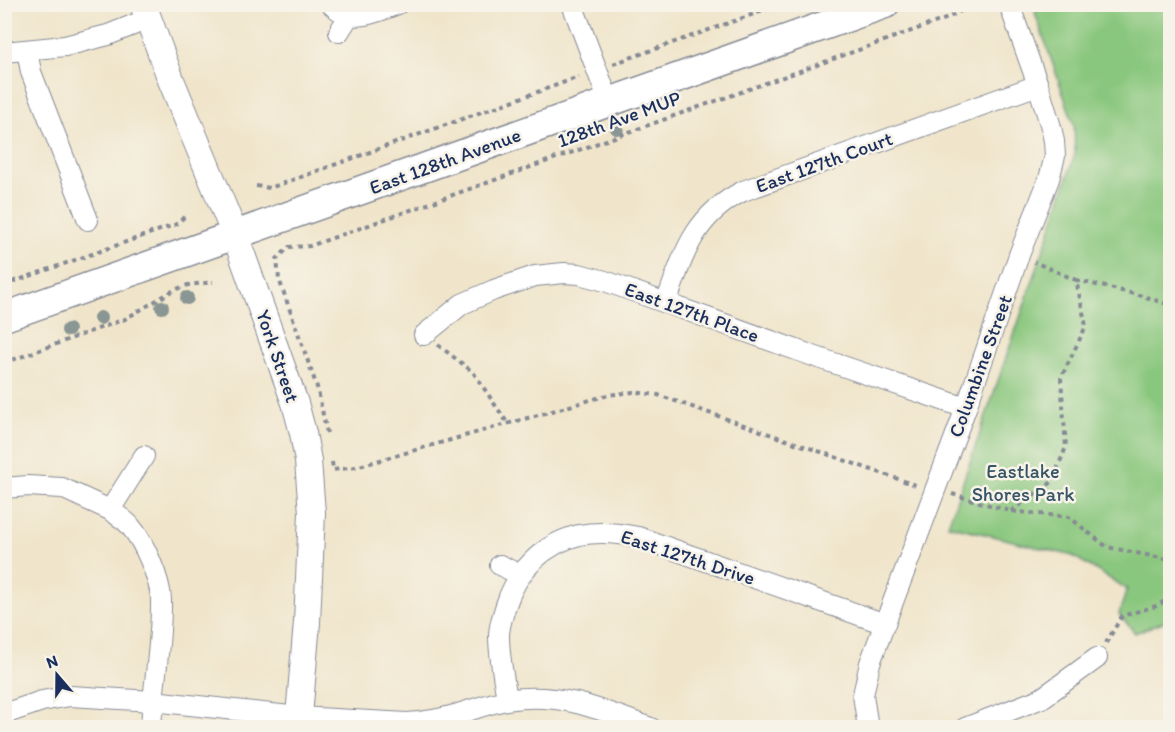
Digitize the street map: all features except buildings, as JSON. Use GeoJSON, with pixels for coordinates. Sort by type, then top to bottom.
{"type":"FeatureCollection","features":[{"type":"Feature","properties":{"kind":"main road","name":"East 128th Avenue"},"geometry":{"type":"LineString","coordinates":[[4,317],[885,4]]}},
{"type":"Feature","properties":{"kind":"street"},"geometry":{"type":"LineString","coordinates":[[332,4],[344,24],[356,17],[398,4]]}},
{"type":"Feature","properties":{"kind":"street"},"geometry":{"type":"LineString","coordinates":[[572,4],[609,102]]}},
{"type":"Feature","properties":{"kind":"street","name":"Columbine Street"},"geometry":{"type":"LineString","coordinates":[[868,728],[863,695],[870,663],[966,408],[1019,255],[1049,179],[1054,156],[1054,141],[1038,85],[1009,4]]}},
{"type":"Feature","properties":{"kind":"street"},"geometry":{"type":"LineString","coordinates":[[4,52],[65,46],[108,35],[145,12]]}},
{"type":"Feature","properties":{"kind":"street","name":"York Street"},"geometry":{"type":"LineString","coordinates":[[145,12],[235,235],[295,403],[303,433],[308,461],[312,513],[307,622],[298,722]]}},
{"type":"Feature","properties":{"kind":"street"},"geometry":{"type":"LineString","coordinates":[[27,50],[30,72],[88,220]]}},
{"type":"Feature","properties":{"kind":"street","name":"East 127th Court"},"geometry":{"type":"LineString","coordinates":[[666,303],[685,251],[696,232],[704,220],[729,198],[1038,85]]}},
{"type":"Feature","properties":{"kind":"street","name":"East 127th Place"},"geometry":{"type":"LineString","coordinates":[[424,335],[462,304],[494,290],[535,276],[579,274],[966,408]]}},
{"type":"Feature","properties":{"kind":"street"},"geometry":{"type":"LineString","coordinates":[[110,510],[144,456]]}},
{"type":"Feature","properties":{"kind":"street"},"geometry":{"type":"LineString","coordinates":[[4,488],[28,486],[62,488],[110,510],[131,526],[147,553],[161,596],[158,662],[151,728]]}},
{"type":"Feature","properties":{"kind":"street","name":"East 127th Drive"},"geometry":{"type":"LineString","coordinates":[[507,700],[499,635],[501,620],[511,590],[520,575],[538,556],[563,540],[578,535],[595,533],[638,537],[885,624]]}},
{"type":"Feature","properties":{"kind":"street"},"geometry":{"type":"LineString","coordinates":[[500,566],[520,575]]}},
{"type":"Feature","properties":{"kind":"street"},"geometry":{"type":"LineString","coordinates":[[965,728],[1042,698],[1097,658]]}},
{"type":"Feature","properties":{"kind":"street"},"geometry":{"type":"LineString","coordinates":[[4,714],[42,701],[70,696],[153,701],[298,722],[407,723],[455,715],[507,700],[550,698],[597,708],[651,728]]}},
{"type":"Feature","properties":{"kind":"path"},"geometry":{"type":"LineString","coordinates":[[613,64],[782,4]]}},
{"type":"Feature","properties":{"kind":"path","name":"128th Ave MUP"},"geometry":{"type":"LineString","coordinates":[[328,438],[317,387],[279,279],[277,259],[289,247],[310,246],[948,18],[973,4]]}},
{"type":"Feature","properties":{"kind":"path"},"geometry":{"type":"LineString","coordinates":[[256,186],[270,188],[580,76]]}},
{"type":"Feature","properties":{"kind":"path"},"geometry":{"type":"LineString","coordinates":[[4,285],[177,224],[187,214]]}},
{"type":"Feature","properties":{"kind":"path"},"geometry":{"type":"LineString","coordinates":[[1019,255],[1076,280],[1170,305]]}},
{"type":"Feature","properties":{"kind":"path"},"geometry":{"type":"LineString","coordinates":[[1010,511],[1052,482],[1066,447],[1061,378],[1086,326],[1076,280]]}},
{"type":"Feature","properties":{"kind":"path"},"geometry":{"type":"LineString","coordinates":[[4,363],[125,319],[174,290],[188,285],[213,282]]}},
{"type":"Feature","properties":{"kind":"path"},"geometry":{"type":"LineString","coordinates":[[424,335],[473,372],[508,424]]}},
{"type":"Feature","properties":{"kind":"path"},"geometry":{"type":"LineString","coordinates":[[332,459],[333,470],[356,467],[608,394],[633,392],[658,395],[918,486],[1010,511],[1069,517],[1107,548],[1166,559],[1170,564]]}},
{"type":"Feature","properties":{"kind":"path"},"geometry":{"type":"LineString","coordinates":[[1097,658],[1122,616],[1156,606],[1170,598]]}},
{"type":"Feature","properties":{"kind":"green space","name":"Eastlake Shores Park"},"geometry":{"type":"Polygon","coordinates":[[[1038,4],[1170,5],[1170,619],[1135,633],[1119,614],[1127,589],[1073,556],[948,525],[1075,154],[1074,125],[1035,13],[1038,4]]]}}]}
